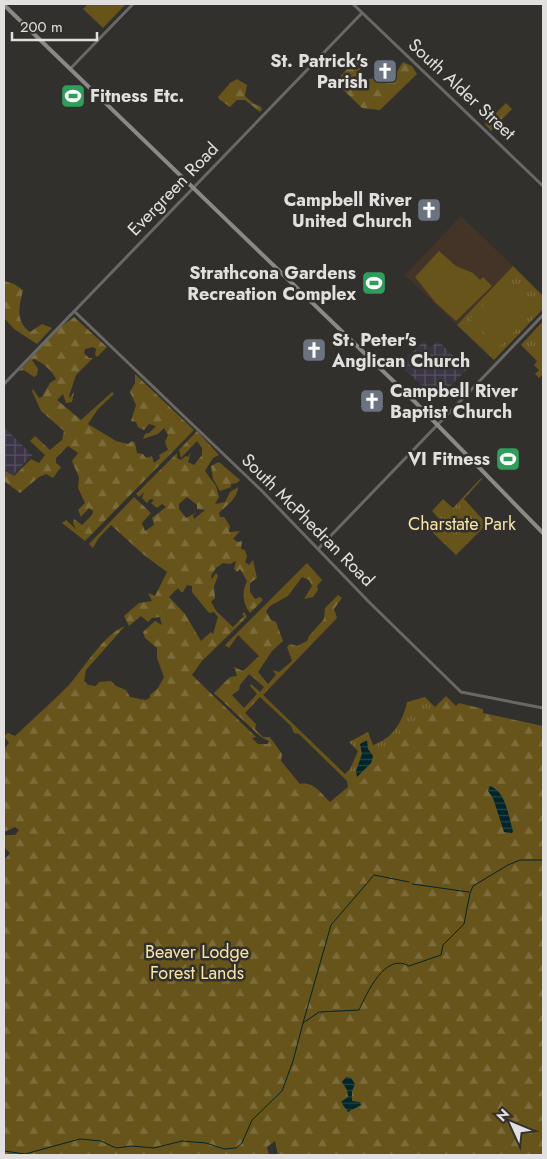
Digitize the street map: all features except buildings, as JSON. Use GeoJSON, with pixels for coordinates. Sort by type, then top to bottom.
{"type":"FeatureCollection","features":[{"type":"Feature","properties":{"kind":"main road"},"geometry":{"type":"LineString","coordinates":[[4,5],[438,424],[543,533]]}},
{"type":"Feature","properties":{"kind":"street"},"geometry":{"type":"LineString","coordinates":[[70,69],[133,4]]}},
{"type":"Feature","properties":{"kind":"street","name":"South Alder Street"},"geometry":{"type":"LineString","coordinates":[[352,4],[543,186]]}},
{"type":"Feature","properties":{"kind":"street","name":"Evergreen Road"},"geometry":{"type":"LineString","coordinates":[[4,384],[362,13]]}},
{"type":"Feature","properties":{"kind":"street","name":"South McPhedran Road"},"geometry":{"type":"LineString","coordinates":[[74,311],[261,490],[369,602],[461,692],[543,708]]}},
{"type":"Feature","properties":{"kind":"street"},"geometry":{"type":"LineString","coordinates":[[318,548],[543,315]]}},
{"type":"Feature","properties":{"kind":"shaded area"},"geometry":{"type":"Polygon","coordinates":[[[461,216],[513,266],[457,325],[405,275],[461,216]]]}},
{"type":"Feature","properties":{"kind":"shaded area"},"geometry":{"type":"Polygon","coordinates":[[[438,341],[467,369],[437,400],[400,365],[423,342],[430,348],[438,341]]]}},
{"type":"Feature","properties":{"kind":"shaded area"},"geometry":{"type":"Polygon","coordinates":[[[4,423],[5,428],[32,455],[13,475],[4,469],[4,423]]]}},
{"type":"Feature","properties":{"kind":"green space"},"geometry":{"type":"Polygon","coordinates":[[[88,4],[126,4],[103,28],[83,9],[88,4]]]}},
{"type":"Feature","properties":{"kind":"green space"},"geometry":{"type":"Polygon","coordinates":[[[357,58],[362,67],[358,72],[362,80],[377,78],[384,83],[394,77],[403,62],[412,66],[417,74],[380,110],[362,108],[335,82],[357,58]]]}},
{"type":"Feature","properties":{"kind":"green space"},"geometry":{"type":"Polygon","coordinates":[[[237,79],[247,85],[245,96],[254,104],[260,106],[262,109],[260,112],[245,100],[237,100],[230,107],[219,99],[218,97],[230,83],[237,79]]]}},
{"type":"Feature","properties":{"kind":"green space"},"geometry":{"type":"Polygon","coordinates":[[[506,103],[512,109],[491,131],[485,124],[506,103]]]}},
{"type":"Feature","properties":{"kind":"green space"},"geometry":{"type":"Polygon","coordinates":[[[439,251],[456,266],[473,273],[480,280],[483,277],[492,286],[456,321],[435,302],[415,277],[439,251]]]}},
{"type":"Feature","properties":{"kind":"green space"},"geometry":{"type":"Polygon","coordinates":[[[513,266],[543,296],[543,309],[494,360],[457,325],[513,266]]]}},
{"type":"Feature","properties":{"kind":"green space"},"geometry":{"type":"Polygon","coordinates":[[[4,281],[14,284],[23,290],[19,313],[25,328],[30,332],[42,324],[52,328],[37,344],[14,329],[4,318],[4,281]]]}},
{"type":"Feature","properties":{"kind":"green space"},"geometry":{"type":"Polygon","coordinates":[[[508,281],[537,308],[499,347],[470,319],[508,281]]]}},
{"type":"Feature","properties":{"kind":"green space"},"geometry":{"type":"Polygon","coordinates":[[[74,317],[107,347],[97,357],[95,355],[96,349],[93,347],[85,349],[84,353],[89,358],[93,358],[76,375],[69,396],[70,398],[74,392],[72,402],[66,403],[63,394],[57,400],[81,420],[112,392],[114,394],[98,409],[88,424],[116,441],[128,444],[132,441],[135,443],[137,453],[143,454],[146,458],[152,456],[154,463],[160,458],[159,455],[168,450],[165,442],[168,435],[164,428],[158,434],[143,439],[145,434],[149,433],[156,426],[149,424],[144,430],[138,427],[136,422],[131,421],[136,405],[130,392],[135,383],[135,374],[194,430],[85,541],[62,523],[66,520],[76,529],[73,523],[74,519],[82,525],[92,515],[93,511],[89,508],[81,517],[78,510],[85,503],[78,488],[79,477],[72,461],[78,453],[68,446],[56,458],[56,463],[61,467],[53,478],[46,474],[39,477],[20,493],[4,481],[4,470],[14,476],[31,459],[39,463],[45,455],[30,441],[35,436],[50,450],[62,440],[64,431],[41,411],[32,391],[33,389],[39,398],[42,397],[50,383],[56,379],[47,367],[34,359],[32,360],[38,369],[37,375],[34,377],[24,370],[19,371],[59,328],[74,317]]]}},
{"type":"Feature","properties":{"kind":"green space"},"geometry":{"type":"Polygon","coordinates":[[[543,321],[543,374],[539,378],[535,374],[539,370],[534,365],[537,361],[521,345],[543,321]]]}},
{"type":"Feature","properties":{"kind":"green space","name":"Beaver Lodge Forest Lands"},"geometry":{"type":"Polygon","coordinates":[[[197,431],[219,455],[213,458],[205,471],[216,486],[219,497],[215,504],[225,502],[230,492],[238,487],[234,498],[219,513],[220,517],[224,517],[230,526],[229,532],[240,531],[233,539],[238,542],[242,541],[241,549],[245,550],[247,557],[245,562],[249,565],[253,560],[257,578],[250,583],[250,592],[255,599],[260,597],[263,600],[250,613],[245,605],[244,597],[247,581],[240,569],[237,572],[234,569],[236,561],[230,564],[223,563],[216,568],[211,576],[212,579],[216,573],[218,576],[214,586],[215,598],[211,602],[217,612],[233,627],[244,616],[242,614],[244,612],[247,617],[202,661],[192,675],[256,737],[252,738],[258,744],[268,744],[269,741],[261,737],[214,693],[230,677],[237,676],[234,667],[243,671],[259,656],[238,635],[229,648],[225,645],[307,563],[322,580],[317,586],[318,590],[313,597],[304,599],[312,586],[309,580],[302,577],[288,596],[270,606],[266,611],[271,620],[276,622],[283,641],[272,651],[258,672],[268,684],[276,675],[273,670],[279,672],[292,661],[287,647],[290,644],[297,646],[307,641],[324,619],[325,608],[338,595],[342,598],[334,609],[337,618],[263,695],[345,774],[373,748],[395,734],[408,704],[430,703],[435,707],[446,696],[456,706],[459,703],[483,709],[483,713],[543,726],[543,1155],[278,1155],[275,1141],[267,1147],[269,1155],[4,1155],[4,860],[10,853],[4,847],[4,835],[15,835],[19,830],[15,827],[4,832],[4,749],[9,743],[4,736],[8,733],[15,736],[69,685],[110,636],[125,626],[86,670],[84,681],[88,685],[96,686],[99,682],[111,681],[116,686],[126,690],[130,697],[145,700],[150,698],[150,695],[158,688],[164,677],[157,658],[157,648],[145,638],[143,632],[155,621],[162,625],[160,617],[152,618],[148,622],[141,616],[129,626],[124,616],[139,603],[152,601],[148,593],[155,596],[167,572],[144,555],[111,525],[98,539],[93,548],[89,544],[134,497],[151,513],[142,523],[145,531],[154,525],[152,518],[166,507],[162,504],[157,508],[151,503],[154,500],[150,499],[147,503],[142,498],[144,492],[139,497],[136,494],[177,453],[177,458],[181,460],[186,456],[188,457],[191,452],[188,462],[194,465],[202,455],[202,448],[197,441],[181,458],[179,450],[197,431]],[[187,497],[179,504],[179,509],[186,518],[197,512],[193,515],[194,519],[205,510],[197,509],[197,505],[187,497]],[[187,585],[183,592],[178,588],[169,597],[185,614],[201,641],[211,632],[213,634],[218,617],[214,612],[209,613],[192,592],[192,586],[187,585]],[[249,674],[240,685],[239,690],[232,695],[244,708],[257,694],[250,686],[251,684],[260,692],[264,687],[249,674]],[[260,697],[245,713],[256,724],[255,729],[263,737],[270,737],[282,754],[281,761],[300,784],[313,786],[330,802],[348,787],[347,781],[299,734],[294,733],[291,726],[260,697]]]}},
{"type":"Feature","properties":{"kind":"green space"},"geometry":{"type":"Polygon","coordinates":[[[219,462],[240,480],[237,483],[231,484],[231,487],[220,491],[213,479],[211,466],[219,462]]]}},
{"type":"Feature","properties":{"kind":"green space","name":"Charstate Park"},"geometry":{"type":"Polygon","coordinates":[[[481,478],[464,499],[487,524],[456,555],[432,532],[442,522],[432,511],[443,499],[453,508],[481,478]]]}},
{"type":"Feature","properties":{"kind":"green space"},"geometry":{"type":"Polygon","coordinates":[[[425,697],[435,707],[357,786],[347,776],[358,751],[349,742],[368,732],[373,745],[386,739],[396,729],[403,716],[407,702],[425,697]]]}},
{"type":"Feature","properties":{"kind":"water"},"geometry":{"type":"Polygon","coordinates":[[[367,740],[368,749],[373,756],[371,763],[357,777],[356,771],[362,754],[360,744],[367,740]]]}},
{"type":"Feature","properties":{"kind":"water"},"geometry":{"type":"Polygon","coordinates":[[[490,786],[500,793],[503,799],[508,811],[512,833],[504,832],[493,798],[488,791],[490,786]]]}},
{"type":"Feature","properties":{"kind":"water"},"geometry":{"type":"Polygon","coordinates":[[[346,1077],[351,1078],[355,1084],[352,1091],[352,1101],[360,1102],[361,1105],[348,1112],[341,1102],[348,1097],[347,1090],[342,1082],[346,1077]]]}},
{"type":"Feature","properties":{"kind":"waterway"},"geometry":{"type":"LineString","coordinates":[[4,1151],[25,1154],[80,1139],[101,1141],[116,1148],[132,1146],[154,1148],[182,1141],[206,1143],[224,1149],[236,1148],[242,1143],[252,1120],[282,1091],[293,1061],[303,1023],[319,1012],[359,1010],[372,985],[385,969],[400,963],[409,966],[441,955],[443,945],[464,924],[473,886],[520,860],[543,860]]}},
{"type":"Feature","properties":{"kind":"waterway"},"geometry":{"type":"LineString","coordinates":[[303,1023],[331,925],[374,875],[409,882]]}},
{"type":"Feature","properties":{"kind":"waterway"},"geometry":{"type":"LineString","coordinates":[[412,884],[469,892]]}},
{"type":"Feature","properties":{"kind":"place","name":"St. Patrick's Parish"},"geometry":{"type":"Point","coordinates":[385,71]}},
{"type":"Feature","properties":{"kind":"place","name":"Fitness Etc."},"geometry":{"type":"Point","coordinates":[73,96]}},
{"type":"Feature","properties":{"kind":"place","name":"Campbell River United Church"},"geometry":{"type":"Point","coordinates":[429,210]}},
{"type":"Feature","properties":{"kind":"place","name":"Strathcona Gardens Recreation Complex"},"geometry":{"type":"Point","coordinates":[374,283]}},
{"type":"Feature","properties":{"kind":"place","name":"St. Peter's Anglican Church"},"geometry":{"type":"Point","coordinates":[314,350]}},
{"type":"Feature","properties":{"kind":"place","name":"Campbell River Baptist Church"},"geometry":{"type":"Point","coordinates":[372,401]}},
{"type":"Feature","properties":{"kind":"place","name":"VI Fitness"},"geometry":{"type":"Point","coordinates":[508,459]}}]}
